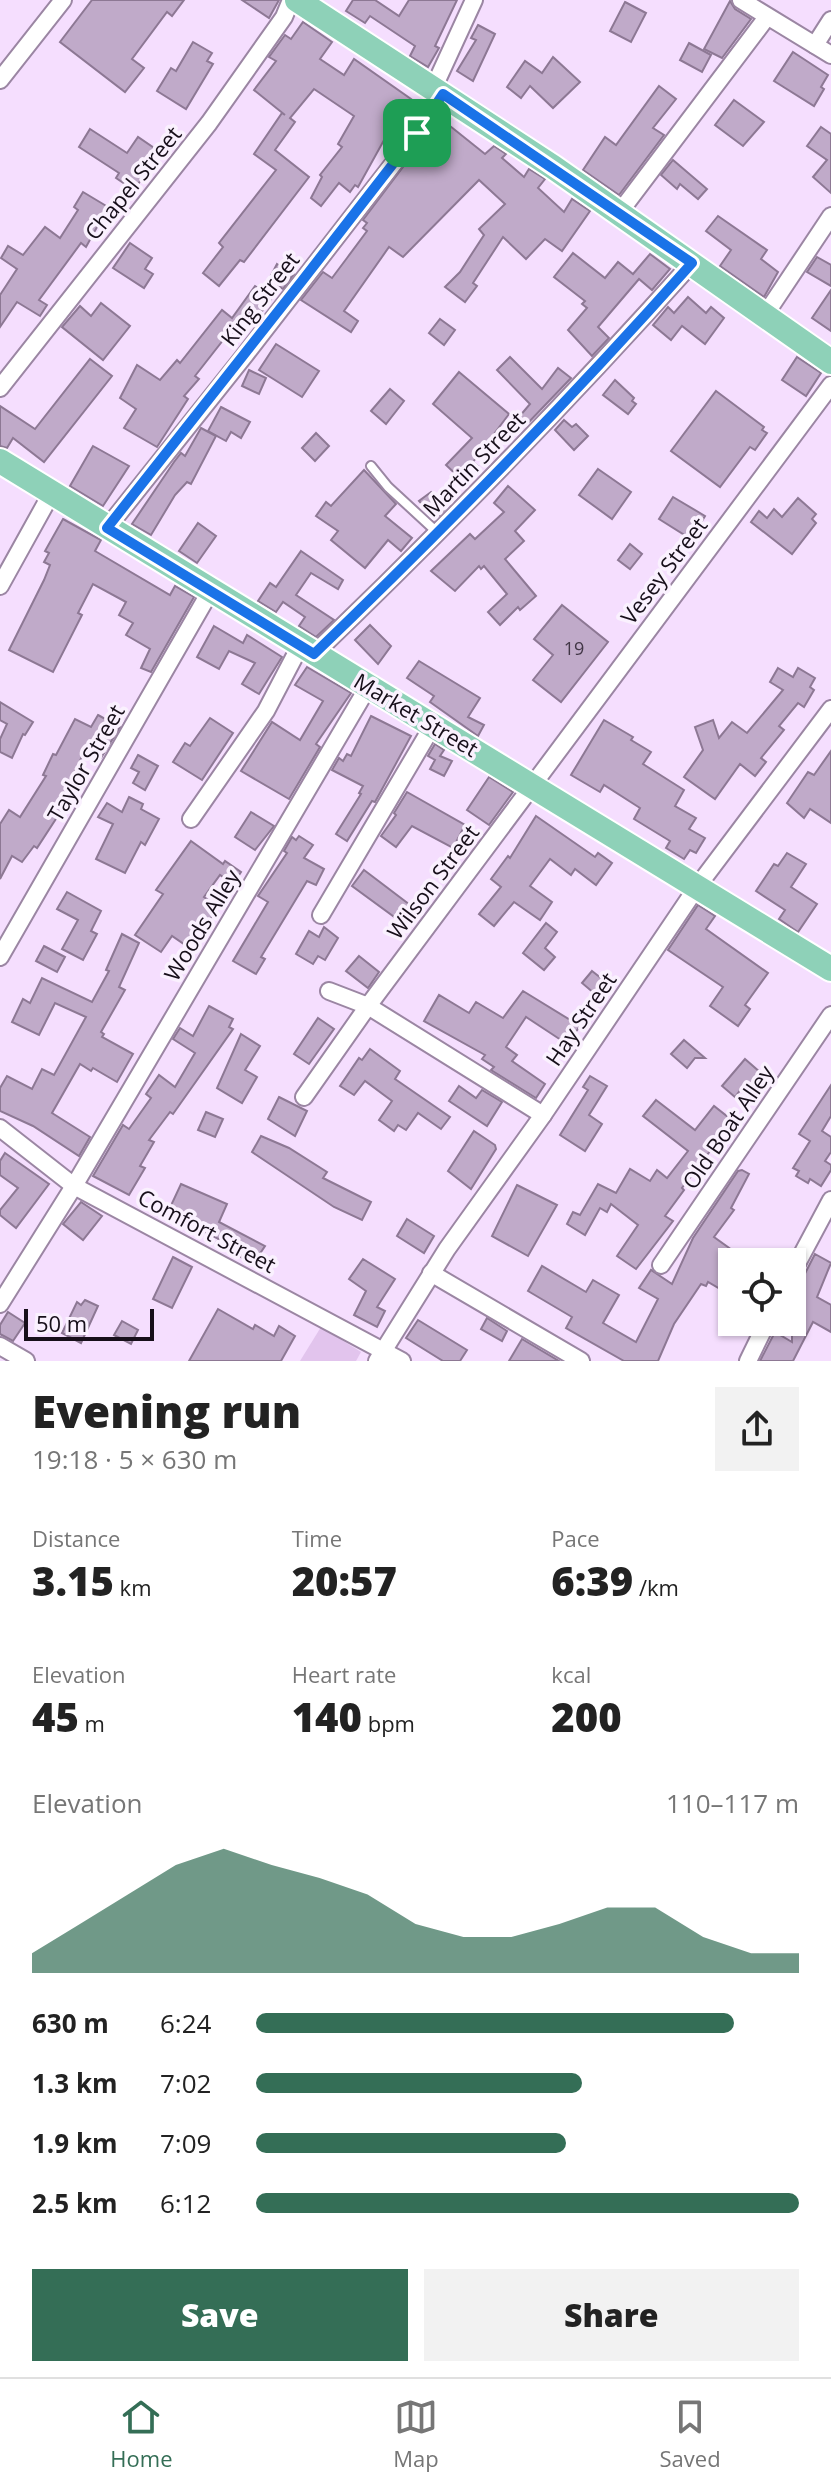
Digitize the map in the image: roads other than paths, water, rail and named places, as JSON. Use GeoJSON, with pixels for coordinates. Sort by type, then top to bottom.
{"type":"FeatureCollection","features":[{"type":"Feature","properties":{"kind":"main road"},"geometry":{"type":"LineString","coordinates":[[294,0],[439,90],[831,362]]}},
{"type":"Feature","properties":{"kind":"main road","name":"Market Street"},"geometry":{"type":"LineString","coordinates":[[0,461],[831,969]]}},
{"type":"Feature","properties":{"kind":"street"},"geometry":{"type":"LineString","coordinates":[[0,80],[63,0]]}},
{"type":"Feature","properties":{"kind":"street","name":"Chapel Street"},"geometry":{"type":"LineString","coordinates":[[0,388],[209,123],[294,0]]}},
{"type":"Feature","properties":{"kind":"street","name":"King Street"},"geometry":{"type":"LineString","coordinates":[[107,528],[417,133],[439,90],[474,0]]}},
{"type":"Feature","properties":{"kind":"street"},"geometry":{"type":"LineString","coordinates":[[741,0],[831,55]]}},
{"type":"Feature","properties":{"kind":"street"},"geometry":{"type":"LineString","coordinates":[[619,213],[767,17]]}},
{"type":"Feature","properties":{"kind":"street"},"geometry":{"type":"LineString","coordinates":[[815,45],[831,20]]}},
{"type":"Feature","properties":{"kind":"street"},"geometry":{"type":"LineString","coordinates":[[765,315],[831,216]]}},
{"type":"Feature","properties":{"kind":"street","name":"Martin Street"},"geometry":{"type":"LineString","coordinates":[[191,819],[307,650],[438,534],[590,377],[692,263]]}},
{"type":"Feature","properties":{"kind":"street","name":"Vesey Street"},"geometry":{"type":"LineString","coordinates":[[533,785],[831,385]]}},
{"type":"Feature","properties":{"kind":"street"},"geometry":{"type":"LineString","coordinates":[[0,586],[51,494]]}},
{"type":"Feature","properties":{"kind":"street","name":"Taylor Street"},"geometry":{"type":"LineString","coordinates":[[0,957],[211,590]]}},
{"type":"Feature","properties":{"kind":"street","name":"Woods Alley"},"geometry":{"type":"LineString","coordinates":[[0,1304],[74,1186],[368,687]]}},
{"type":"Feature","properties":{"kind":"street","name":"Hay Street"},"geometry":{"type":"LineString","coordinates":[[380,1356],[431,1273],[543,1115],[697,887],[831,709]]}},
{"type":"Feature","properties":{"kind":"street"},"geometry":{"type":"LineString","coordinates":[[321,915],[432,727]]}},
{"type":"Feature","properties":{"kind":"street","name":"Wilson Street"},"geometry":{"type":"LineString","coordinates":[[304,1097],[533,785]]}},
{"type":"Feature","properties":{"kind":"street"},"geometry":{"type":"LineString","coordinates":[[329,991],[368,1006],[543,1115]]}},
{"type":"Feature","properties":{"kind":"street","name":"Old Boat Alley"},"geometry":{"type":"LineString","coordinates":[[661,1265],[831,1015]]}},
{"type":"Feature","properties":{"kind":"street","name":"Comfort Street"},"geometry":{"type":"LineString","coordinates":[[0,1128],[74,1186],[380,1356],[402,1361]]}},
{"type":"Feature","properties":{"kind":"street"},"geometry":{"type":"LineString","coordinates":[[805,1248],[831,1200]]}},
{"type":"Feature","properties":{"kind":"street"},"geometry":{"type":"LineString","coordinates":[[431,1273],[581,1361]]}},
{"type":"Feature","properties":{"kind":"street"},"geometry":{"type":"LineString","coordinates":[[748,1361],[760,1336]]}},
{"type":"Feature","properties":{"kind":"street"},"geometry":{"type":"LineString","coordinates":[[0,1346],[26,1361]]}},
{"type":"Feature","properties":{"kind":"lane"},"geometry":{"type":"LineString","coordinates":[[371,466],[388,487],[438,534]]}}]}
